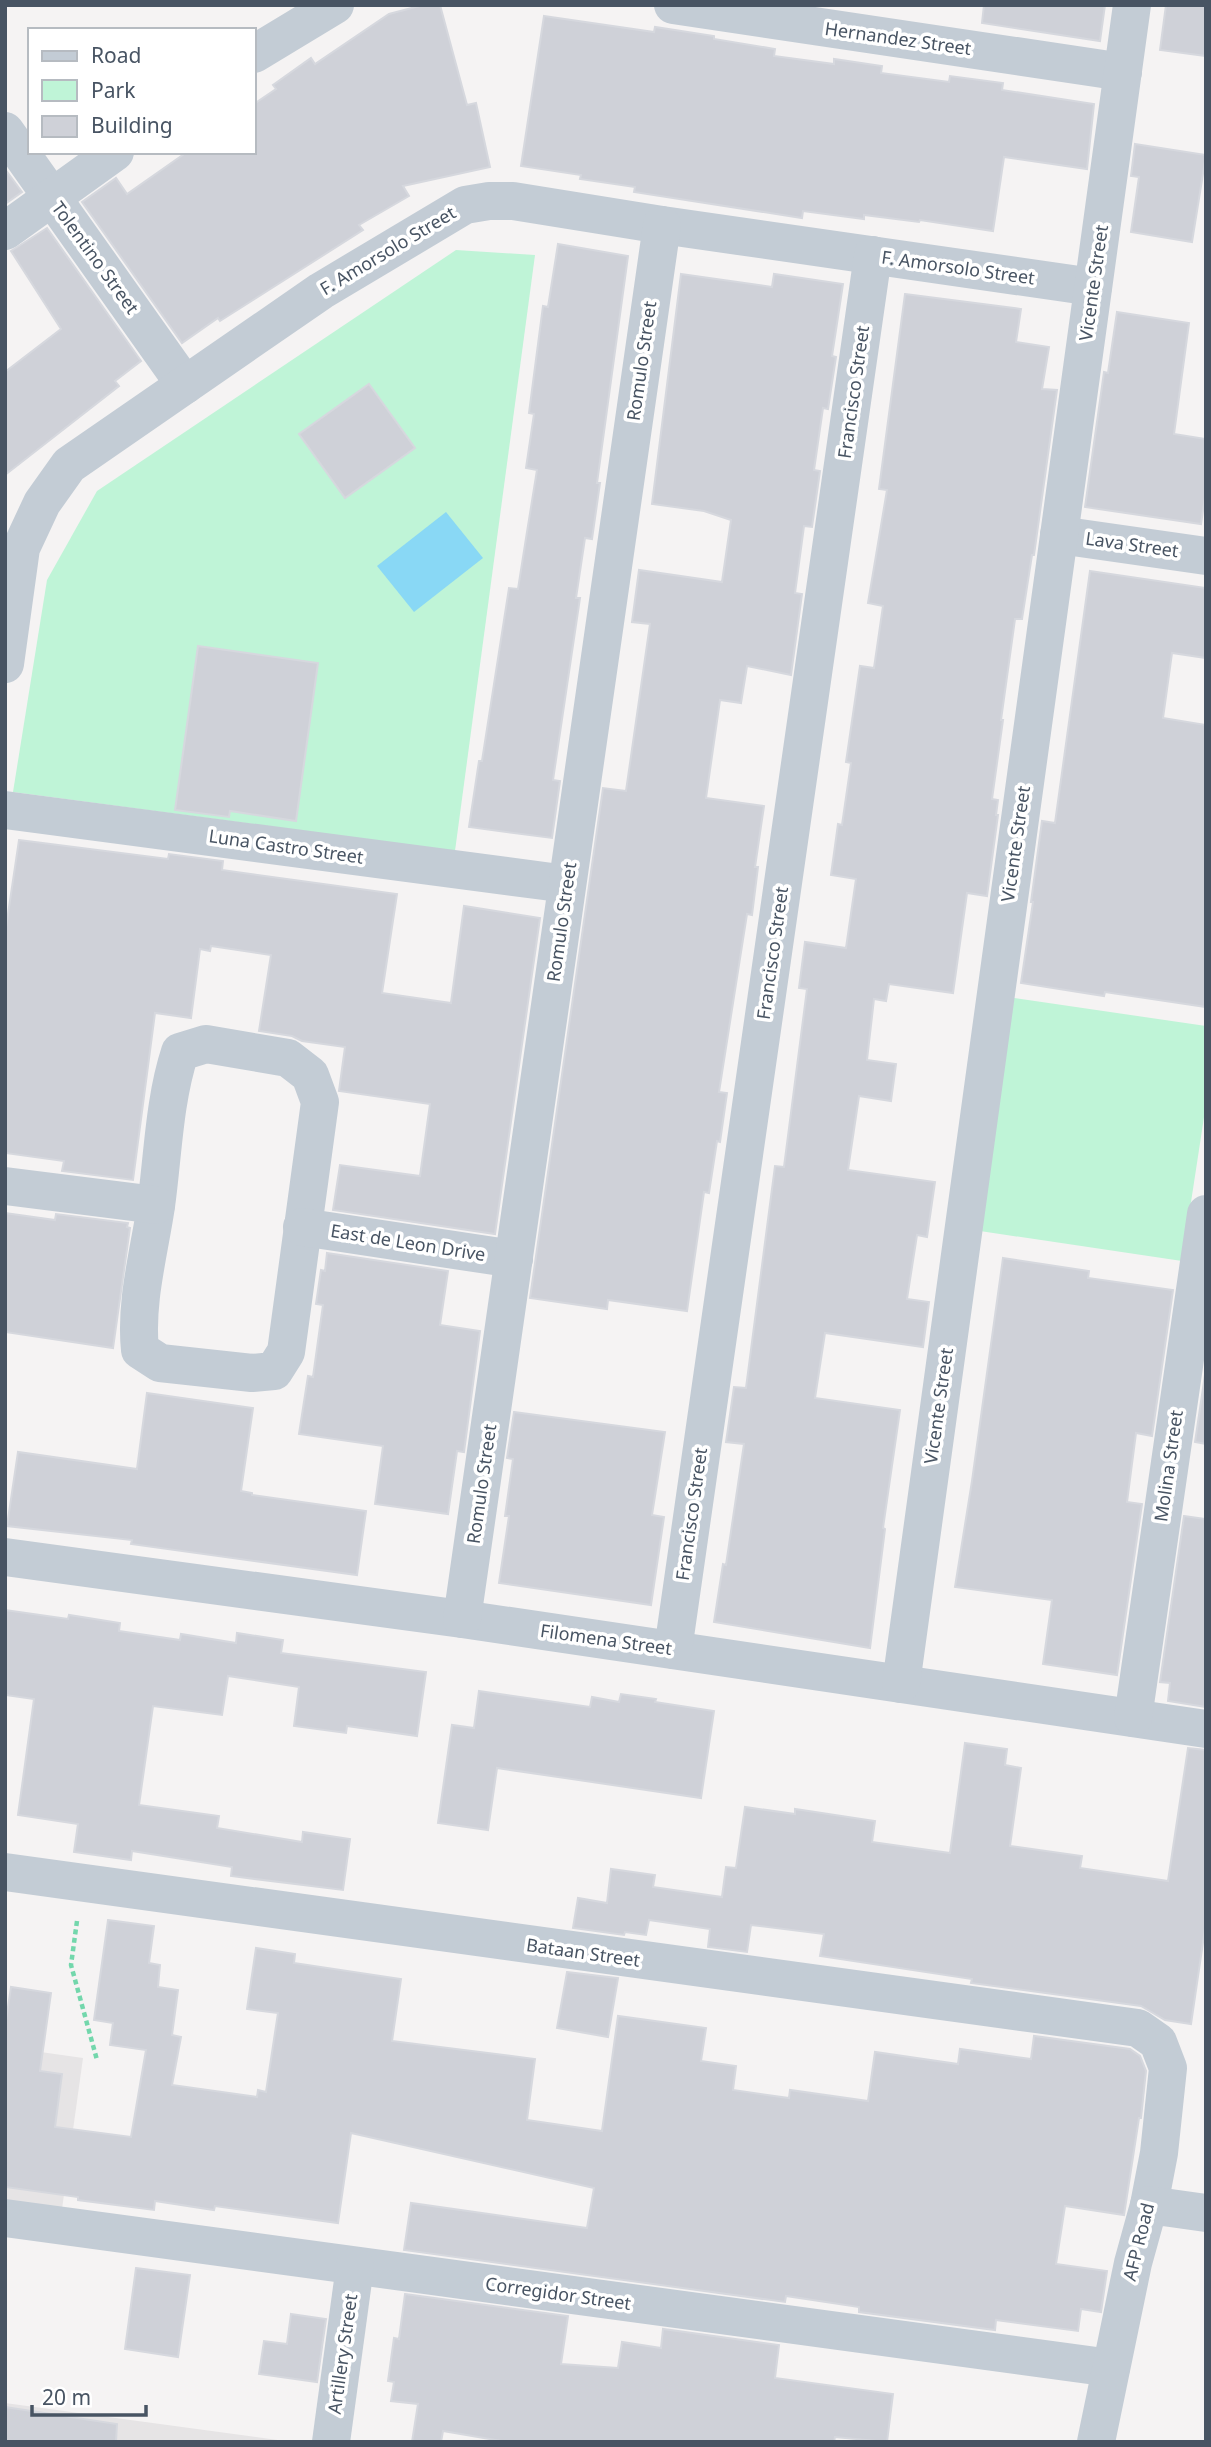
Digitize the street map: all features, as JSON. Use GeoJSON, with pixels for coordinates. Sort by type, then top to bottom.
{"type":"FeatureCollection","features":[{"type":"Feature","properties":{"kind":"street"},"geometry":{"type":"LineString","coordinates":[[256,53],[335,5]]}},
{"type":"Feature","properties":{"kind":"street","name":"Hernandez Street"},"geometry":{"type":"LineString","coordinates":[[673,5],[1123,72]]}},
{"type":"Feature","properties":{"kind":"street","name":"Vicente Street"},"geometry":{"type":"LineString","coordinates":[[901,1684],[1132,5]]}},
{"type":"Feature","properties":{"kind":"street","name":"Tolentino Street"},"geometry":{"type":"LineString","coordinates":[[5,131],[185,385]]}},
{"type":"Feature","properties":{"kind":"street"},"geometry":{"type":"LineString","coordinates":[[5,231],[112,154]]}},
{"type":"Feature","properties":{"kind":"street","name":"F. Amorsolo Street"},"geometry":{"type":"LineString","coordinates":[[5,664],[21,548],[42,503],[69,465],[321,291],[465,205],[513,201],[1093,287]]}},
{"type":"Feature","properties":{"kind":"street","name":"Romulo Street"},"geometry":{"type":"LineString","coordinates":[[462,1619],[662,225]]}},
{"type":"Feature","properties":{"kind":"street","name":"Francisco Street"},"geometry":{"type":"LineString","coordinates":[[673,1650],[873,255]]}},
{"type":"Feature","properties":{"kind":"street","name":"Lava Street"},"geometry":{"type":"LineString","coordinates":[[1059,535],[1206,556]]}},
{"type":"Feature","properties":{"kind":"street","name":"Luna Castro Street"},"geometry":{"type":"LineString","coordinates":[[5,810],[567,884]]}},
{"type":"Feature","properties":{"kind":"street"},"geometry":{"type":"LineString","coordinates":[[206,1044],[288,1058],[310,1075],[320,1102],[286,1352],[274,1371],[253,1373],[160,1363],[140,1350],[137,1324],[156,1205],[172,1078],[180,1052],[206,1044]]}},
{"type":"Feature","properties":{"kind":"street"},"geometry":{"type":"LineString","coordinates":[[5,1186],[156,1205]]}},
{"type":"Feature","properties":{"kind":"street","name":"Molina Street"},"geometry":{"type":"LineString","coordinates":[[1133,1718],[1206,1214]]}},
{"type":"Feature","properties":{"kind":"street","name":"East de Leon Drive"},"geometry":{"type":"LineString","coordinates":[[302,1227],[514,1259]]}},
{"type":"Feature","properties":{"kind":"street","name":"Filomena Street"},"geometry":{"type":"LineString","coordinates":[[5,1557],[462,1619],[1206,1729]]}},
{"type":"Feature","properties":{"kind":"street","name":"Bataan Street"},"geometry":{"type":"LineString","coordinates":[[5,1872],[1138,2028],[1158,2042]]}},
{"type":"Feature","properties":{"kind":"street","name":"AFP Road"},"geometry":{"type":"LineString","coordinates":[[1096,2442],[1159,2153],[1168,2068],[1158,2042]]}},
{"type":"Feature","properties":{"kind":"street"},"geometry":{"type":"LineString","coordinates":[[1149,2205],[1206,2213]]}},
{"type":"Feature","properties":{"kind":"street","name":"Corregidor Street"},"geometry":{"type":"LineString","coordinates":[[5,2218],[1111,2368]]}},
{"type":"Feature","properties":{"kind":"street","name":"Artillery Street"},"geometry":{"type":"LineString","coordinates":[[331,2442],[355,2266]]}},
{"type":"Feature","properties":{"kind":"path"},"geometry":{"type":"LineString","coordinates":[[82,1883],[71,1965],[97,2060]]}},
{"type":"Feature","properties":{"kind":"shaded area"},"geometry":{"type":"Polygon","coordinates":[[[5,2047],[83,2058],[62,2209],[5,2201],[5,2047]]]}},
{"type":"Feature","properties":{"kind":"shaded area"},"geometry":{"type":"Polygon","coordinates":[[[5,2403],[292,2442],[5,2442],[5,2403]]]}},
{"type":"Feature","properties":{"kind":"green space"},"geometry":{"type":"Polygon","coordinates":[[[456,250],[535,255],[455,851],[13,792],[47,580],[97,491],[456,250]]]}},
{"type":"Feature","properties":{"kind":"green space"},"geometry":{"type":"Polygon","coordinates":[[[1014,998],[1206,1026],[1206,1104],[1182,1261],[980,1231],[1014,998]]]}},
{"type":"Feature","properties":{"kind":"water"},"geometry":{"type":"Polygon","coordinates":[[[446,512],[483,558],[414,612],[377,566],[446,512]]]}},
{"type":"Feature","properties":{"kind":"building"},"geometry":{"type":"Polygon","coordinates":[[[423,5],[440,5],[467,105],[476,103],[490,167],[403,186],[409,196],[359,225],[363,230],[220,321],[218,318],[182,343],[82,202],[116,178],[127,194],[184,154],[256,154],[256,103],[276,89],[273,85],[311,58],[315,64],[389,14],[423,5]]]}},
{"type":"Feature","properties":{"kind":"building"},"geometry":{"type":"Polygon","coordinates":[[[984,5],[1105,5],[1100,41],[982,23],[984,5]]]}},
{"type":"Feature","properties":{"kind":"building"},"geometry":{"type":"Polygon","coordinates":[[[1166,5],[1206,5],[1206,56],[1160,50],[1166,5]]]}},
{"type":"Feature","properties":{"kind":"building"},"geometry":{"type":"Polygon","coordinates":[[[544,16],[654,32],[655,27],[714,36],[714,39],[775,49],[774,56],[834,64],[834,59],[882,66],[881,73],[949,82],[950,76],[1003,83],[1002,90],[1094,104],[1087,169],[1004,157],[993,231],[864,215],[864,219],[803,211],[802,218],[634,192],[635,187],[521,166],[544,16]]]}},
{"type":"Feature","properties":{"kind":"building"},"geometry":{"type":"Polygon","coordinates":[[[1135,144],[1206,155],[1192,242],[1131,232],[1139,177],[1131,176],[1135,144]]]}},
{"type":"Feature","properties":{"kind":"building"},"geometry":{"type":"Polygon","coordinates":[[[5,169],[22,192],[5,204],[5,169]]]}},
{"type":"Feature","properties":{"kind":"building"},"geometry":{"type":"Polygon","coordinates":[[[47,228],[141,361],[115,381],[119,386],[5,475],[5,372],[61,329],[11,251],[47,228]]]}},
{"type":"Feature","properties":{"kind":"building"},"geometry":{"type":"Polygon","coordinates":[[[558,244],[628,256],[597,483],[600,483],[592,539],[585,538],[576,598],[580,598],[553,780],[560,781],[552,838],[469,827],[509,588],[518,589],[537,470],[526,468],[534,414],[529,413],[543,306],[548,307],[558,244]]]}},
{"type":"Feature","properties":{"kind":"building"},"geometry":{"type":"Polygon","coordinates":[[[681,274],[772,287],[774,274],[843,284],[832,356],[836,357],[828,409],[823,408],[814,470],[820,471],[812,527],[804,526],[795,593],[802,594],[791,675],[747,666],[741,703],[720,700],[706,798],[764,806],[755,867],[758,867],[752,915],[747,914],[719,1092],[727,1093],[720,1142],[717,1141],[709,1193],[704,1192],[687,1311],[608,1300],[607,1309],[530,1298],[603,788],[626,791],[650,624],[632,622],[639,570],[722,582],[731,520],[704,511],[652,504],[681,274]]]}},
{"type":"Feature","properties":{"kind":"building"},"geometry":{"type":"Polygon","coordinates":[[[905,294],[1021,309],[1016,342],[1049,347],[1042,389],[1057,390],[1034,555],[1022,619],[1015,619],[1001,720],[992,799],[998,800],[998,815],[987,896],[967,893],[953,993],[889,984],[886,1001],[874,999],[867,1060],[896,1064],[891,1101],[859,1096],[848,1170],[935,1182],[927,1237],[917,1235],[907,1299],[929,1302],[923,1347],[825,1333],[815,1398],[900,1410],[883,1528],[870,1648],[714,1622],[723,1564],[726,1565],[744,1444],[726,1442],[734,1387],[746,1388],[775,1166],[784,1167],[807,989],[799,988],[805,942],[846,948],[856,879],[831,875],[851,763],[846,762],[860,666],[874,668],[883,606],[868,603],[887,490],[879,489],[905,294]]]}},
{"type":"Feature","properties":{"kind":"building"},"geometry":{"type":"Polygon","coordinates":[[[1117,312],[1189,323],[1174,434],[1206,439],[1206,491],[1201,524],[1085,507],[1104,372],[1108,373],[1117,312]]]}},
{"type":"Feature","properties":{"kind":"building"},"geometry":{"type":"Polygon","coordinates":[[[369,384],[415,448],[345,498],[299,434],[369,384]]]}},
{"type":"Feature","properties":{"kind":"building"},"geometry":{"type":"Polygon","coordinates":[[[1090,571],[1206,588],[1206,658],[1172,653],[1163,718],[1206,725],[1206,1007],[1105,992],[1104,996],[1021,983],[1042,821],[1055,823],[1090,571]]]}},
{"type":"Feature","properties":{"kind":"building"},"geometry":{"type":"Polygon","coordinates":[[[198,646],[318,663],[296,821],[230,811],[229,817],[175,810],[198,646]]]}},
{"type":"Feature","properties":{"kind":"building"},"geometry":{"type":"Polygon","coordinates":[[[19,840],[168,859],[169,854],[223,861],[222,870],[397,894],[382,993],[451,1003],[464,906],[540,918],[495,1234],[333,1210],[340,1165],[420,1176],[430,1104],[339,1091],[345,1047],[259,1031],[271,955],[211,946],[210,951],[200,949],[191,1018],[155,1013],[133,1180],[62,1171],[64,1161],[5,1153],[5,934],[19,840]]]}},
{"type":"Feature","properties":{"kind":"building"},"geometry":{"type":"Polygon","coordinates":[[[5,1213],[55,1220],[56,1214],[128,1223],[127,1227],[130,1228],[113,1348],[5,1332],[5,1213]]]}},
{"type":"Feature","properties":{"kind":"building"},"geometry":{"type":"Polygon","coordinates":[[[327,1253],[448,1271],[440,1325],[480,1331],[464,1452],[457,1451],[448,1514],[375,1504],[383,1446],[299,1434],[308,1376],[313,1377],[323,1305],[316,1304],[321,1270],[325,1271],[327,1253]]]}},
{"type":"Feature","properties":{"kind":"building"},"geometry":{"type":"Polygon","coordinates":[[[1003,1258],[1089,1271],[1088,1278],[1173,1290],[1152,1436],[1136,1433],[1127,1502],[1142,1504],[1117,1675],[1043,1664],[1052,1600],[955,1587],[1003,1258]]]}},
{"type":"Feature","properties":{"kind":"building"},"geometry":{"type":"Polygon","coordinates":[[[1206,1368],[1206,1444],[1195,1442],[1206,1368]]]}},
{"type":"Feature","properties":{"kind":"building"},"geometry":{"type":"Polygon","coordinates":[[[147,1393],[253,1408],[241,1491],[252,1495],[366,1511],[357,1575],[131,1544],[132,1540],[7,1526],[18,1452],[137,1469],[147,1393]]]}},
{"type":"Feature","properties":{"kind":"building"},"geometry":{"type":"Polygon","coordinates":[[[514,1412],[665,1432],[652,1515],[664,1517],[651,1605],[499,1583],[509,1516],[505,1516],[513,1459],[507,1458],[514,1412]]]}},
{"type":"Feature","properties":{"kind":"building"},"geometry":{"type":"Polygon","coordinates":[[[1184,1516],[1206,1519],[1206,1707],[1168,1701],[1170,1683],[1160,1682],[1184,1516]]]}},
{"type":"Feature","properties":{"kind":"building"},"geometry":{"type":"Polygon","coordinates":[[[5,1610],[68,1619],[69,1615],[120,1623],[119,1631],[180,1640],[181,1634],[236,1643],[237,1633],[283,1640],[281,1653],[426,1672],[417,1736],[347,1726],[346,1733],[294,1726],[299,1687],[228,1676],[222,1715],[153,1706],[139,1805],[219,1816],[217,1828],[302,1842],[303,1832],[350,1839],[343,1890],[231,1876],[232,1867],[132,1851],[131,1860],[74,1852],[78,1824],[18,1815],[34,1699],[5,1695],[5,1610]]]}},
{"type":"Feature","properties":{"kind":"building"},"geometry":{"type":"Polygon","coordinates":[[[479,1691],[590,1707],[592,1697],[619,1702],[621,1694],[714,1711],[701,1798],[497,1768],[488,1830],[438,1823],[452,1725],[474,1728],[479,1691]]]}},
{"type":"Feature","properties":{"kind":"building"},"geometry":{"type":"Polygon","coordinates":[[[965,1743],[1007,1749],[1005,1765],[1021,1768],[1010,1846],[1082,1856],[1080,1868],[1168,1881],[1188,1748],[1206,1750],[1206,1922],[1191,2024],[1165,2020],[1141,2006],[971,1983],[972,1979],[820,1956],[824,1934],[751,1925],[747,1952],[708,1947],[710,1929],[649,1920],[646,1935],[573,1928],[578,1898],[607,1903],[611,1869],[655,1875],[653,1887],[722,1897],[726,1867],[736,1868],[745,1807],[795,1814],[795,1809],[875,1821],[872,1842],[950,1853],[965,1743]]]}},
{"type":"Feature","properties":{"kind":"building"},"geometry":{"type":"Polygon","coordinates":[[[108,1920],[154,1926],[149,1963],[160,1965],[158,1987],[178,1990],[172,2035],[181,2037],[172,2085],[257,2097],[258,2090],[266,2092],[278,2013],[247,2009],[256,1948],[295,1954],[294,1963],[401,1979],[392,2041],[535,2059],[527,2120],[602,2131],[618,2016],[706,2028],[701,2061],[736,2066],[733,2090],[789,2098],[790,2090],[868,2101],[875,2052],[958,2064],[960,2049],[1031,2059],[1034,2036],[1130,2049],[1140,2056],[1146,2071],[1141,2118],[1124,2215],[1065,2206],[1056,2264],[1107,2271],[1101,2312],[1081,2309],[1078,2331],[996,2320],[995,2330],[859,2312],[859,2307],[786,2296],[785,2302],[404,2250],[411,2203],[587,2228],[594,2188],[351,2133],[338,2223],[215,2206],[214,2210],[155,2201],[154,2210],[5,2187],[5,2027],[11,1987],[51,1993],[40,2071],[62,2074],[55,2127],[131,2137],[146,2050],[110,2045],[113,2023],[94,2020],[108,1920]]]}},
{"type":"Feature","properties":{"kind":"building"},"geometry":{"type":"Polygon","coordinates":[[[567,1972],[618,1978],[608,2037],[557,2028],[567,1972]]]}},
{"type":"Feature","properties":{"kind":"building"},"geometry":{"type":"Polygon","coordinates":[[[136,2268],[190,2275],[178,2357],[125,2349],[136,2268]]]}},
{"type":"Feature","properties":{"kind":"building"},"geometry":{"type":"Polygon","coordinates":[[[405,2294],[568,2316],[561,2364],[618,2368],[622,2342],[661,2348],[663,2329],[779,2345],[775,2378],[893,2394],[887,2442],[835,2437],[834,2442],[507,2442],[443,2431],[441,2442],[412,2442],[418,2404],[391,2401],[394,2382],[388,2381],[394,2338],[399,2339],[405,2294]]]}},
{"type":"Feature","properties":{"kind":"building"},"geometry":{"type":"Polygon","coordinates":[[[291,2314],[326,2319],[317,2382],[259,2374],[264,2341],[287,2344],[291,2314]]]}},
{"type":"Feature","properties":{"kind":"building"},"geometry":{"type":"Polygon","coordinates":[[[5,2407],[117,2424],[116,2442],[5,2442],[5,2407]]]}}]}
